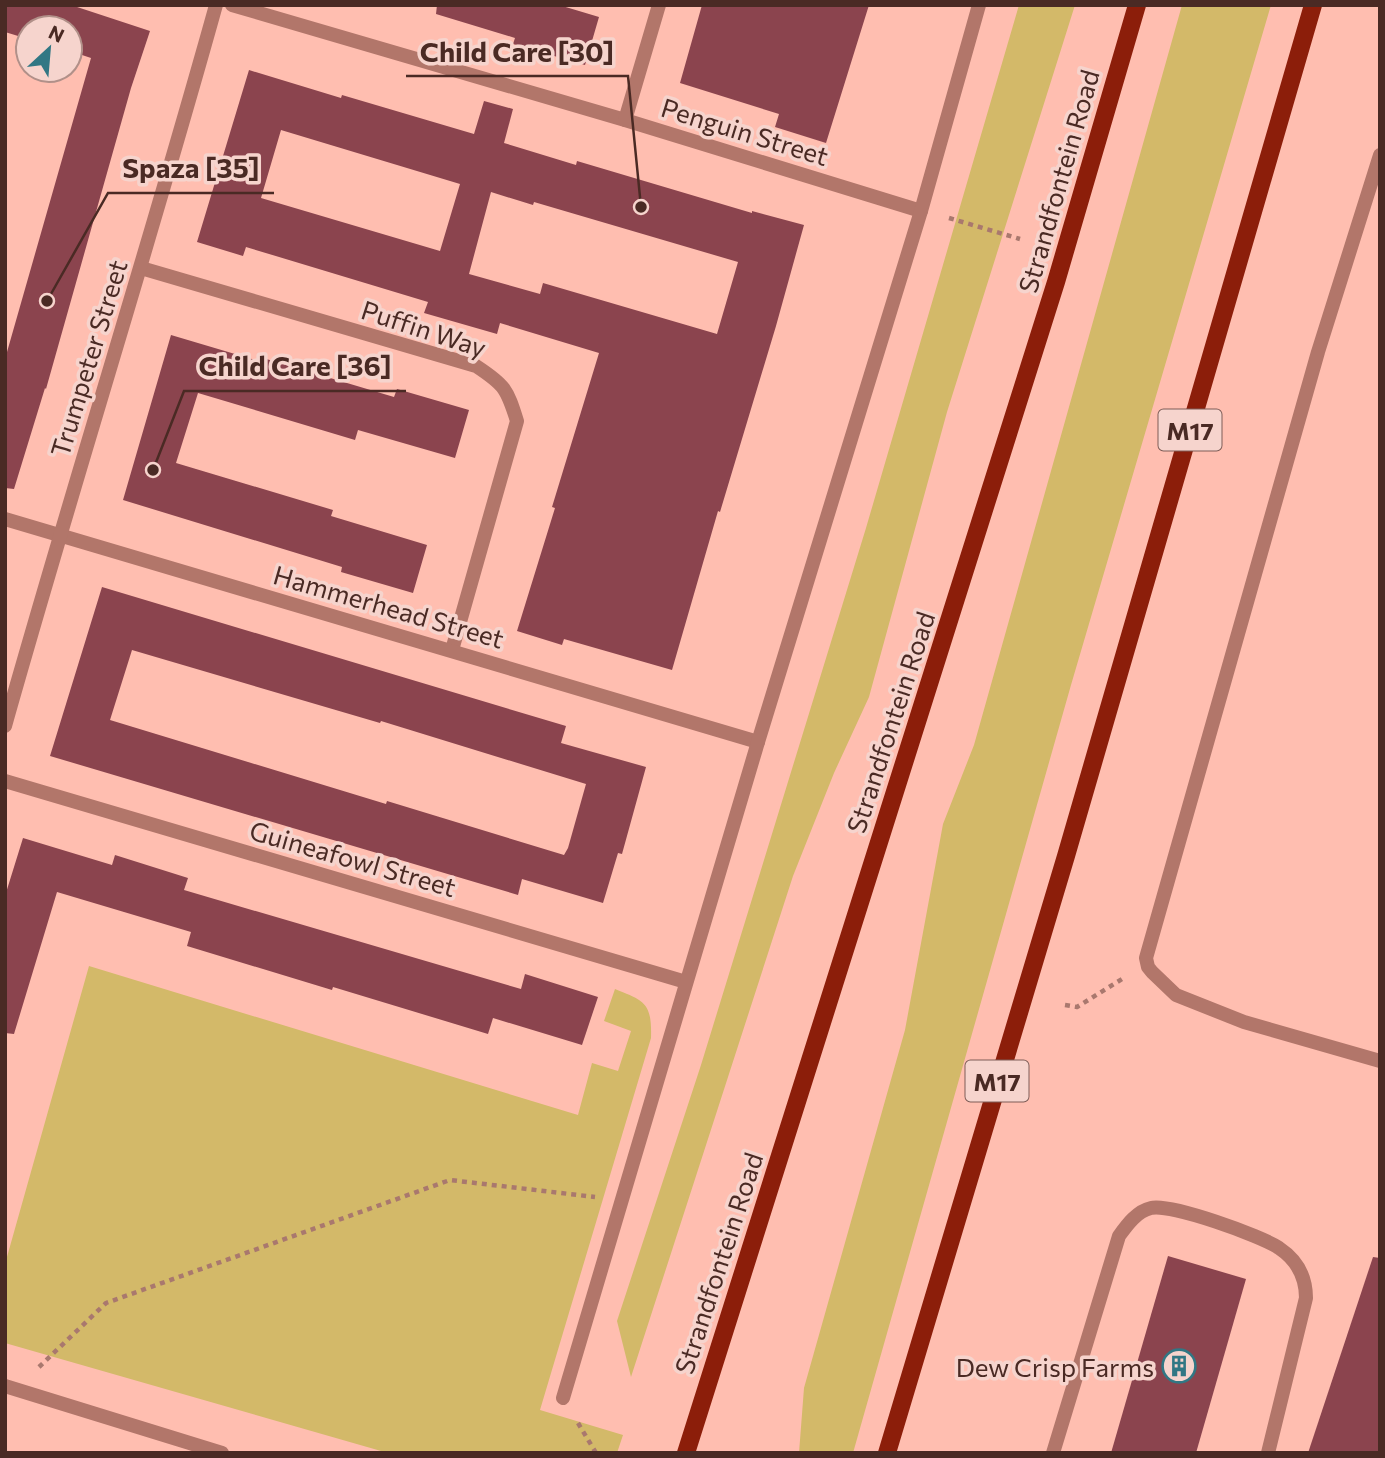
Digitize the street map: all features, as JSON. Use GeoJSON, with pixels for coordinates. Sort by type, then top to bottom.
{"type":"FeatureCollection","features":[{"type":"Feature","properties":{"kind":"main road","name":"Strandfontein Road"},"geometry":{"type":"LineString","coordinates":[[686,1453],[1056,282],[1137,5]]}},
{"type":"Feature","properties":{"kind":"main road","name":"M17"},"geometry":{"type":"LineString","coordinates":[[887,1453],[1070,842],[1313,5]]}},
{"type":"Feature","properties":{"kind":"street","name":"Trumpeter Street"},"geometry":{"type":"LineString","coordinates":[[5,726],[216,5]]}},
{"type":"Feature","properties":{"kind":"street","name":"Penguin Street"},"geometry":{"type":"LineString","coordinates":[[232,5],[625,120],[921,211]]}},
{"type":"Feature","properties":{"kind":"street"},"geometry":{"type":"LineString","coordinates":[[625,120],[659,5]]}},
{"type":"Feature","properties":{"kind":"street"},"geometry":{"type":"LineString","coordinates":[[563,1398],[758,742],[921,211],[979,5]]}},
{"type":"Feature","properties":{"kind":"street"},"geometry":{"type":"LineString","coordinates":[[1380,155],[1318,352],[1146,958],[1148,967],[1176,995],[1244,1021],[1380,1061]]}},
{"type":"Feature","properties":{"kind":"street","name":"Puffin Way"},"geometry":{"type":"LineString","coordinates":[[141,268],[476,366],[494,377],[508,392],[517,421],[452,650]]}},
{"type":"Feature","properties":{"kind":"street","name":"Hammerhead Street"},"geometry":{"type":"LineString","coordinates":[[5,519],[758,742]]}},
{"type":"Feature","properties":{"kind":"street","name":"Guineafowl Street"},"geometry":{"type":"LineString","coordinates":[[5,781],[686,982]]}},
{"type":"Feature","properties":{"kind":"street"},"geometry":{"type":"LineString","coordinates":[[1053,1453],[1119,1236],[1139,1214],[1152,1208],[1169,1208],[1260,1238],[1280,1248],[1298,1266],[1306,1282],[1306,1298],[1268,1453]]}},
{"type":"Feature","properties":{"kind":"street"},"geometry":{"type":"LineString","coordinates":[[10,1388],[222,1453]]}},
{"type":"Feature","properties":{"kind":"path"},"geometry":{"type":"LineString","coordinates":[[921,211],[1020,239]]}},
{"type":"Feature","properties":{"kind":"path"},"geometry":{"type":"LineString","coordinates":[[1065,1005],[1077,1007],[1113,984],[1148,967]]}},
{"type":"Feature","properties":{"kind":"path"},"geometry":{"type":"LineString","coordinates":[[10,1388],[106,1303],[450,1180],[622,1200]]}},
{"type":"Feature","properties":{"kind":"shaded area"},"geometry":{"type":"Polygon","coordinates":[[[1019,5],[1075,5],[947,412],[869,697],[834,773],[793,876],[631,1377],[617,1321],[701,1065],[866,528],[1019,5]]]}},
{"type":"Feature","properties":{"kind":"shaded area"},"geometry":{"type":"Polygon","coordinates":[[[1182,5],[1271,5],[1071,685],[853,1453],[799,1453],[804,1388],[905,1030],[943,824],[974,745],[1182,5]]]}},
{"type":"Feature","properties":{"kind":"shaded area"},"geometry":{"type":"Polygon","coordinates":[[[89,966],[578,1115],[592,1063],[618,1071],[631,1031],[604,1021],[615,989],[645,1005],[650,1017],[651,1038],[540,1410],[623,1435],[617,1453],[388,1453],[5,1343],[5,1264],[89,966]]]}},
{"type":"Feature","properties":{"kind":"building"},"geometry":{"type":"Polygon","coordinates":[[[5,5],[71,5],[150,31],[131,88],[46,389],[14,489],[5,488],[5,359],[91,58],[84,56],[84,14],[14,14],[14,35],[5,32],[5,5]]]}},
{"type":"Feature","properties":{"kind":"building"},"geometry":{"type":"Polygon","coordinates":[[[437,5],[559,5],[599,17],[585,65],[513,44],[515,38],[436,14],[437,5]]]}},
{"type":"Feature","properties":{"kind":"building"},"geometry":{"type":"Polygon","coordinates":[[[702,5],[869,5],[826,143],[775,127],[779,114],[680,83],[702,5]]]}},
{"type":"Feature","properties":{"kind":"building"},"geometry":{"type":"Polygon","coordinates":[[[249,70],[474,134],[484,101],[513,109],[504,143],[576,165],[577,161],[752,213],[804,225],[672,670],[564,639],[562,645],[517,631],[599,353],[500,323],[497,334],[424,313],[428,302],[246,247],[243,256],[197,242],[249,70]],[[281,130],[261,198],[440,251],[460,184],[281,130]],[[491,192],[469,274],[540,294],[543,283],[717,334],[738,262],[534,202],[533,205],[491,192]]]}},
{"type":"Feature","properties":{"kind":"building"},"geometry":{"type":"Polygon","coordinates":[[[171,335],[262,362],[263,358],[394,397],[397,389],[469,410],[455,458],[358,430],[355,440],[198,393],[176,463],[333,510],[331,516],[427,545],[413,593],[341,572],[342,567],[123,500],[171,335]]]}},
{"type":"Feature","properties":{"kind":"building"},"geometry":{"type":"Polygon","coordinates":[[[102,587],[566,726],[561,743],[646,767],[622,854],[618,853],[603,903],[522,879],[518,895],[50,756],[102,587]],[[132,650],[110,720],[564,855],[586,784],[381,721],[380,723],[132,650]]]}},
{"type":"Feature","properties":{"kind":"building"},"geometry":{"type":"Polygon","coordinates":[[[23,838],[112,865],[115,855],[188,878],[184,890],[521,989],[525,974],[598,997],[582,1045],[493,1018],[488,1034],[187,946],[191,932],[57,892],[14,1034],[5,1033],[5,896],[23,838]]]}},
{"type":"Feature","properties":{"kind":"building","name":"Dew Crisp Farms"},"geometry":{"type":"Polygon","coordinates":[[[1168,1256],[1246,1279],[1196,1453],[1111,1453],[1168,1256]]]}},
{"type":"Feature","properties":{"kind":"building"},"geometry":{"type":"Polygon","coordinates":[[[1373,1257],[1380,1258],[1380,1453],[1308,1453],[1373,1257]]]}},
{"type":"Feature","properties":{"kind":"place","name":"Child Care [30]"},"geometry":{"type":"Point","coordinates":[641,207]}},
{"type":"Feature","properties":{"kind":"place","name":"Spaza [35]"},"geometry":{"type":"Point","coordinates":[47,301]}},
{"type":"Feature","properties":{"kind":"place","name":"Child Care [36]"},"geometry":{"type":"Point","coordinates":[153,470]}},
{"type":"Feature","properties":{"kind":"place","name":"Dew Crisp Farms"},"geometry":{"type":"Point","coordinates":[1179,1366]}}]}
